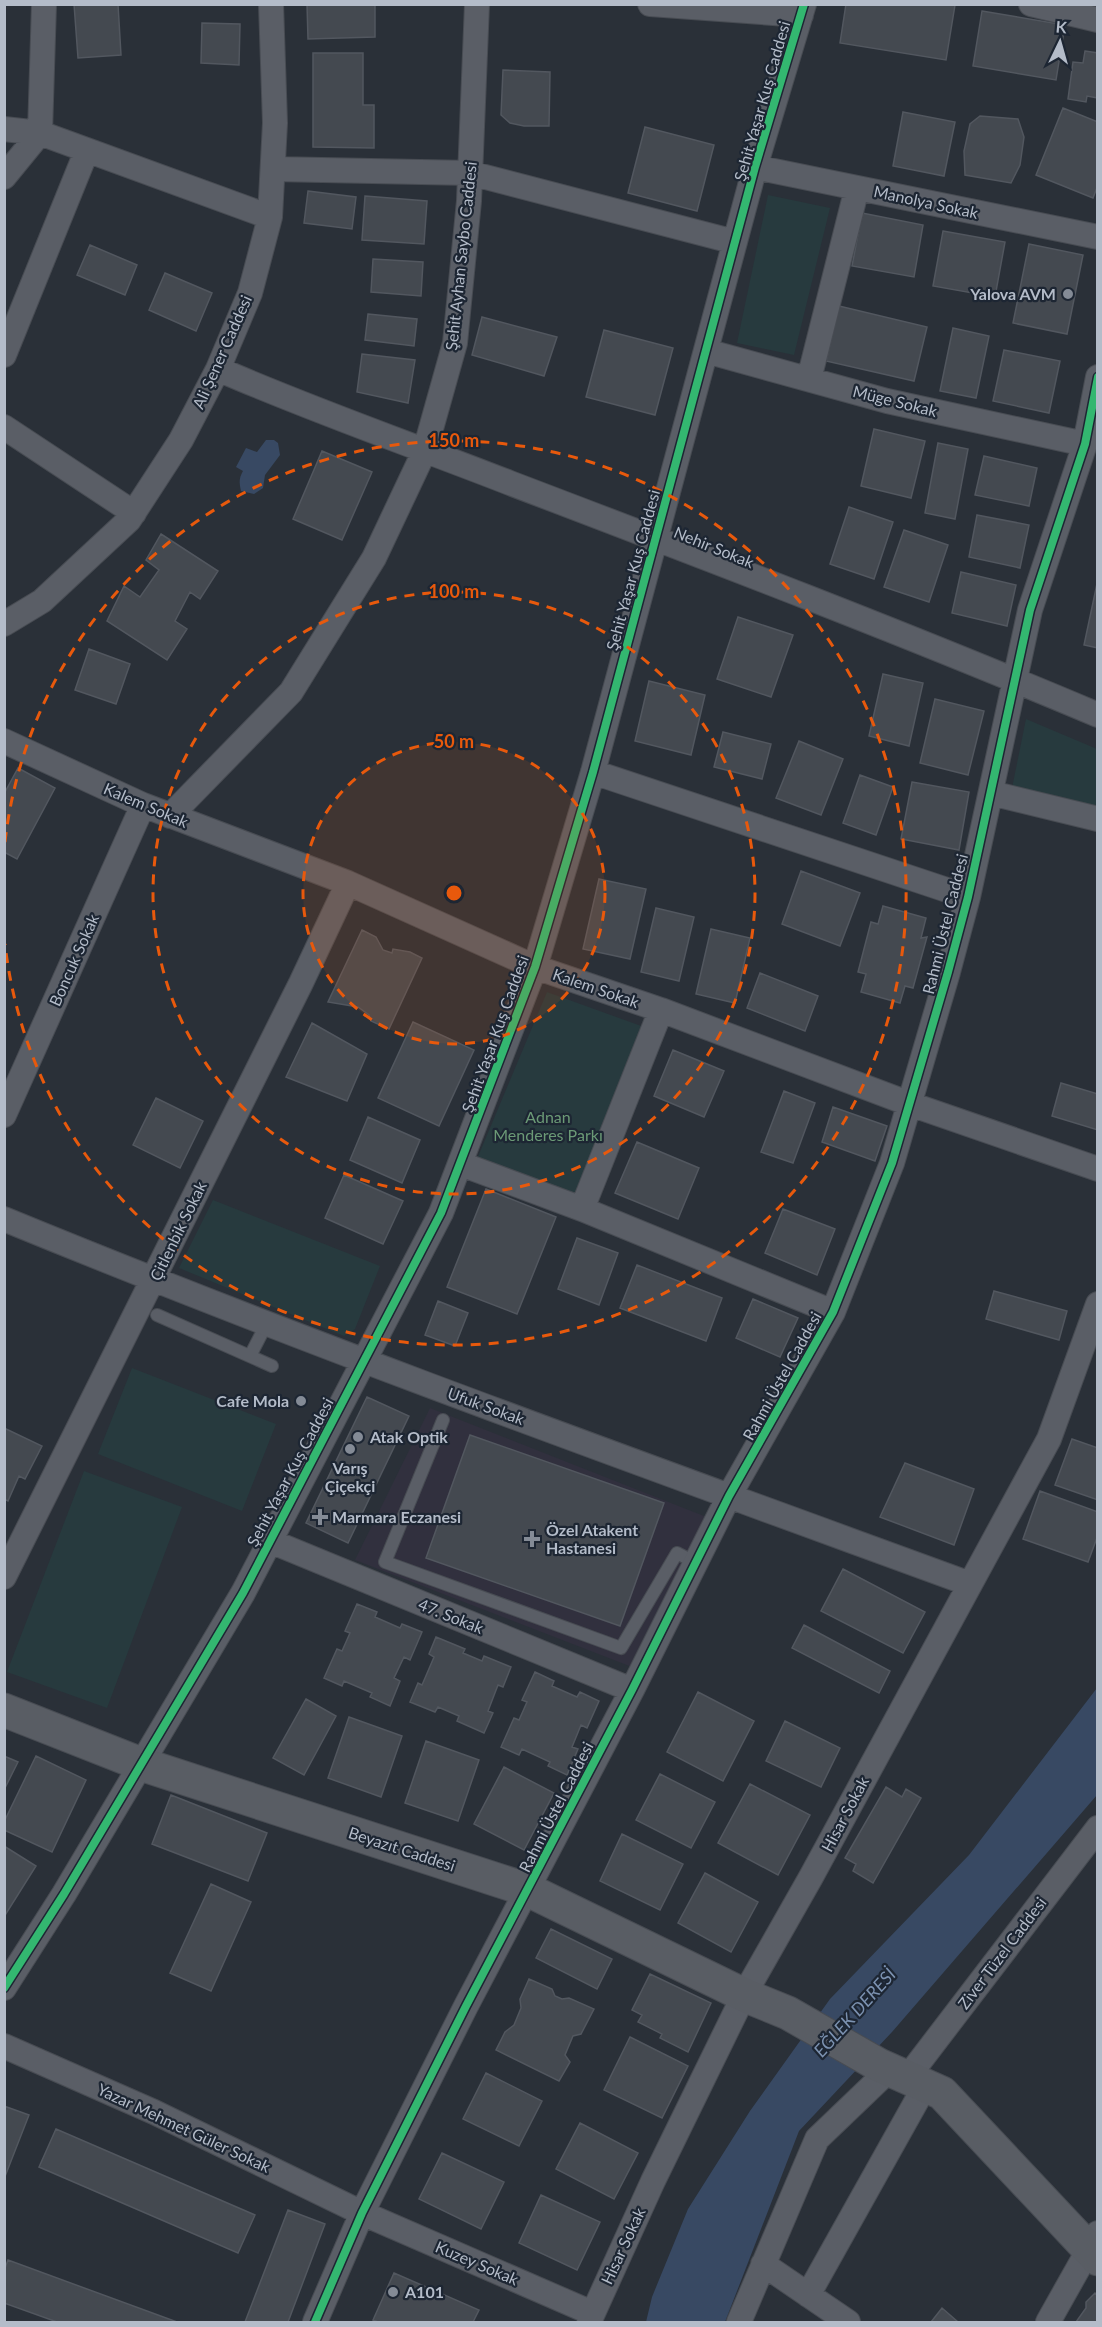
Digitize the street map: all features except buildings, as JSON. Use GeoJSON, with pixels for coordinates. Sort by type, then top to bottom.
{"type":"FeatureCollection","features":[{"type":"Feature","properties":{"kind":"street"},"geometry":{"type":"LineString","coordinates":[[4,177],[40,133],[44,4]]}},
{"type":"Feature","properties":{"kind":"street","name":"Ali Şener Caddesi"},"geometry":{"type":"LineString","coordinates":[[4,624],[42,601],[129,520],[181,440],[218,369],[250,293],[270,217],[275,123],[271,4]]}},
{"type":"Feature","properties":{"kind":"street","name":"Şehit Ayhan Saybo Caddesi"},"geometry":{"type":"LineString","coordinates":[[170,816],[291,692],[374,558],[425,450],[455,344],[470,173],[477,4]]}},
{"type":"Feature","properties":{"kind":"street"},"geometry":{"type":"LineString","coordinates":[[650,4],[803,10]]}},
{"type":"Feature","properties":{"kind":"street"},"geometry":{"type":"LineString","coordinates":[[1031,4],[1098,20]]}},
{"type":"Feature","properties":{"kind":"street","name":"Şehit Yaşar Kuş Caddesi"},"geometry":{"type":"LineString","coordinates":[[4,1988],[64,1894],[243,1593],[441,1213],[461,1164],[535,967],[593,772],[735,242],[803,10]]}},
{"type":"Feature","properties":{"kind":"street"},"geometry":{"type":"LineString","coordinates":[[4,129],[40,133],[270,217]]}},
{"type":"Feature","properties":{"kind":"street"},"geometry":{"type":"LineString","coordinates":[[4,355],[87,150]]}},
{"type":"Feature","properties":{"kind":"street","name":"Manolya Sokak"},"geometry":{"type":"LineString","coordinates":[[756,167],[1098,237]]}},
{"type":"Feature","properties":{"kind":"street"},"geometry":{"type":"LineString","coordinates":[[273,169],[470,173],[735,242]]}},
{"type":"Feature","properties":{"kind":"street"},"geometry":{"type":"LineString","coordinates":[[810,380],[857,188]]}},
{"type":"Feature","properties":{"kind":"street","name":"Müge Sokak"},"geometry":{"type":"LineString","coordinates":[[706,351],[887,401],[1085,444]]}},
{"type":"Feature","properties":{"kind":"street","name":"Nehir Sokak"},"geometry":{"type":"LineString","coordinates":[[218,369],[299,404],[655,538],[1016,680],[1098,716]]}},
{"type":"Feature","properties":{"kind":"street","name":"Rahmi Üstel Caddesi"},"geometry":{"type":"LineString","coordinates":[[315,2322],[362,2213],[466,2006],[632,1690],[729,1496],[833,1312],[892,1163],[910,1104],[968,897],[1030,610],[1085,444],[1098,377]]}},
{"type":"Feature","properties":{"kind":"street"},"geometry":{"type":"LineString","coordinates":[[4,427],[134,513]]}},
{"type":"Feature","properties":{"kind":"street","name":"Kalem Sokak"},"geometry":{"type":"LineString","coordinates":[[4,741],[142,806],[348,884],[535,967],[661,1010],[910,1104],[1098,1169]]}},
{"type":"Feature","properties":{"kind":"street"},"geometry":{"type":"LineString","coordinates":[[593,772],[968,897]]}},
{"type":"Feature","properties":{"kind":"street"},"geometry":{"type":"LineString","coordinates":[[991,793],[1098,819]]}},
{"type":"Feature","properties":{"kind":"street","name":"Boncuk Sokak"},"geometry":{"type":"LineString","coordinates":[[4,1115],[142,806]]}},
{"type":"Feature","properties":{"kind":"street","name":"Çitlenbik Sokak"},"geometry":{"type":"LineString","coordinates":[[4,1577],[154,1280],[348,884]]}},
{"type":"Feature","properties":{"kind":"street"},"geometry":{"type":"LineString","coordinates":[[582,1209],[661,1010]]}},
{"type":"Feature","properties":{"kind":"street"},"geometry":{"type":"LineString","coordinates":[[461,1164],[582,1209],[833,1312]]}},
{"type":"Feature","properties":{"kind":"street","name":"Ufuk Sokak"},"geometry":{"type":"LineString","coordinates":[[4,1219],[154,1280],[364,1360],[970,1584]]}},
{"type":"Feature","properties":{"kind":"street","name":"Hisar Sokak"},"geometry":{"type":"LineString","coordinates":[[591,2318],[653,2181],[744,1995],[1049,1438],[1098,1304]]}},
{"type":"Feature","properties":{"kind":"street","name":"47. Sokak"},"geometry":{"type":"LineString","coordinates":[[270,1541],[632,1690]]}},
{"type":"Feature","properties":{"kind":"street","name":"Beyazıt Caddesi"},"geometry":{"type":"LineString","coordinates":[[4,1710],[141,1764],[528,1890],[744,1995],[789,2013],[900,2075],[942,2093],[1095,2248]]}},
{"type":"Feature","properties":{"kind":"street","name":"Ziver Tüzel Caddesi"},"geometry":{"type":"LineString","coordinates":[[900,2075],[1093,1843]]}},
{"type":"Feature","properties":{"kind":"street","name":"Yazar Mehmet Güler Sokak"},"geometry":{"type":"LineString","coordinates":[[4,2046],[153,2112],[362,2213]]}},
{"type":"Feature","properties":{"kind":"street"},"geometry":{"type":"LineString","coordinates":[[739,2322],[817,2139],[900,2075]]}},
{"type":"Feature","properties":{"kind":"street"},"geometry":{"type":"LineString","coordinates":[[808,2295],[900,2075]]}},
{"type":"Feature","properties":{"kind":"street","name":"Kuzey Sokak"},"geometry":{"type":"LineString","coordinates":[[362,2213],[591,2318]]}},
{"type":"Feature","properties":{"kind":"street"},"geometry":{"type":"LineString","coordinates":[[1048,2322],[1095,2248]]}},
{"type":"Feature","properties":{"kind":"street"},"geometry":{"type":"LineString","coordinates":[[764,2264],[848,2322]]}},
{"type":"Feature","properties":{"kind":"lane"},"geometry":{"type":"LineString","coordinates":[[157,1315],[272,1366]]}},
{"type":"Feature","properties":{"kind":"lane"},"geometry":{"type":"LineString","coordinates":[[250,1356],[267,1323]]}},
{"type":"Feature","properties":{"kind":"lane"},"geometry":{"type":"LineString","coordinates":[[443,1420],[385,1562],[621,1648],[677,1553],[696,1563]]}},
{"type":"Feature","properties":{"kind":"shaded area","name":"Özel Atakent Hastanesi"},"geometry":{"type":"Polygon","coordinates":[[[430,1408],[709,1518],[632,1667],[355,1560],[430,1408]]]}},
{"type":"Feature","properties":{"kind":"green space"},"geometry":{"type":"Polygon","coordinates":[[[768,195],[830,208],[794,355],[737,343],[768,195]]]}},
{"type":"Feature","properties":{"kind":"green space"},"geometry":{"type":"Polygon","coordinates":[[[1026,719],[1097,749],[1097,815],[1011,793],[1026,719]]]}},
{"type":"Feature","properties":{"kind":"green space","name":"Adnan Menderes Parkı"},"geometry":{"type":"Polygon","coordinates":[[[547,992],[644,1027],[578,1198],[477,1159],[547,992]]]}},
{"type":"Feature","properties":{"kind":"green space"},"geometry":{"type":"Polygon","coordinates":[[[213,1200],[380,1266],[355,1329],[344,1336],[179,1268],[213,1200]]]}},
{"type":"Feature","properties":{"kind":"green space"},"geometry":{"type":"Polygon","coordinates":[[[132,1368],[276,1424],[242,1511],[98,1454],[132,1368]]]}},
{"type":"Feature","properties":{"kind":"green space"},"geometry":{"type":"Polygon","coordinates":[[[84,1471],[182,1507],[107,1708],[7,1672],[84,1471]]]}},
{"type":"Feature","properties":{"kind":"water"},"geometry":{"type":"Polygon","coordinates":[[[266,440],[274,440],[278,443],[280,455],[265,475],[263,488],[254,494],[241,491],[240,480],[243,471],[236,467],[246,448],[257,452],[266,440]]]}},
{"type":"Feature","properties":{"kind":"water","name":"EĞLEK DERESİ"},"geometry":{"type":"Polygon","coordinates":[[[1097,1688],[1097,1795],[892,2032],[799,2131],[725,2322],[646,2322],[652,2297],[688,2209],[750,2111],[830,1999],[969,1855],[1097,1688]]]}},
{"type":"Feature","properties":{"kind":"cycle path"},"geometry":{"type":"LineString","coordinates":[[4,1988],[64,1894],[243,1593],[441,1213],[535,967],[593,772],[755,167],[804,4]]}},
{"type":"Feature","properties":{"kind":"cycle path"},"geometry":{"type":"LineString","coordinates":[[315,2322],[362,2213],[466,2006],[632,1690],[729,1496],[833,1312],[892,1163],[948,972],[968,897],[1030,610],[1085,444],[1098,377]]}},
{"type":"Feature","properties":{"kind":"place","name":"Yalova AVM"},"geometry":{"type":"Point","coordinates":[1068,294]}},
{"type":"Feature","properties":{"kind":"place","name":"Cafe Mola"},"geometry":{"type":"Point","coordinates":[301,1401]}},
{"type":"Feature","properties":{"kind":"place","name":"Atak Optik"},"geometry":{"type":"Point","coordinates":[358,1437]}},
{"type":"Feature","properties":{"kind":"place","name":"Varış Çiçekçi"},"geometry":{"type":"Point","coordinates":[350,1449]}},
{"type":"Feature","properties":{"kind":"place","name":"Marmara Eczanesi"},"geometry":{"type":"Point","coordinates":[320,1517]}},
{"type":"Feature","properties":{"kind":"place","name":"Özel Atakent Hastanesi"},"geometry":{"type":"Point","coordinates":[532,1539]}},
{"type":"Feature","properties":{"kind":"place","name":"A101"},"geometry":{"type":"Point","coordinates":[393,2292]}}]}
